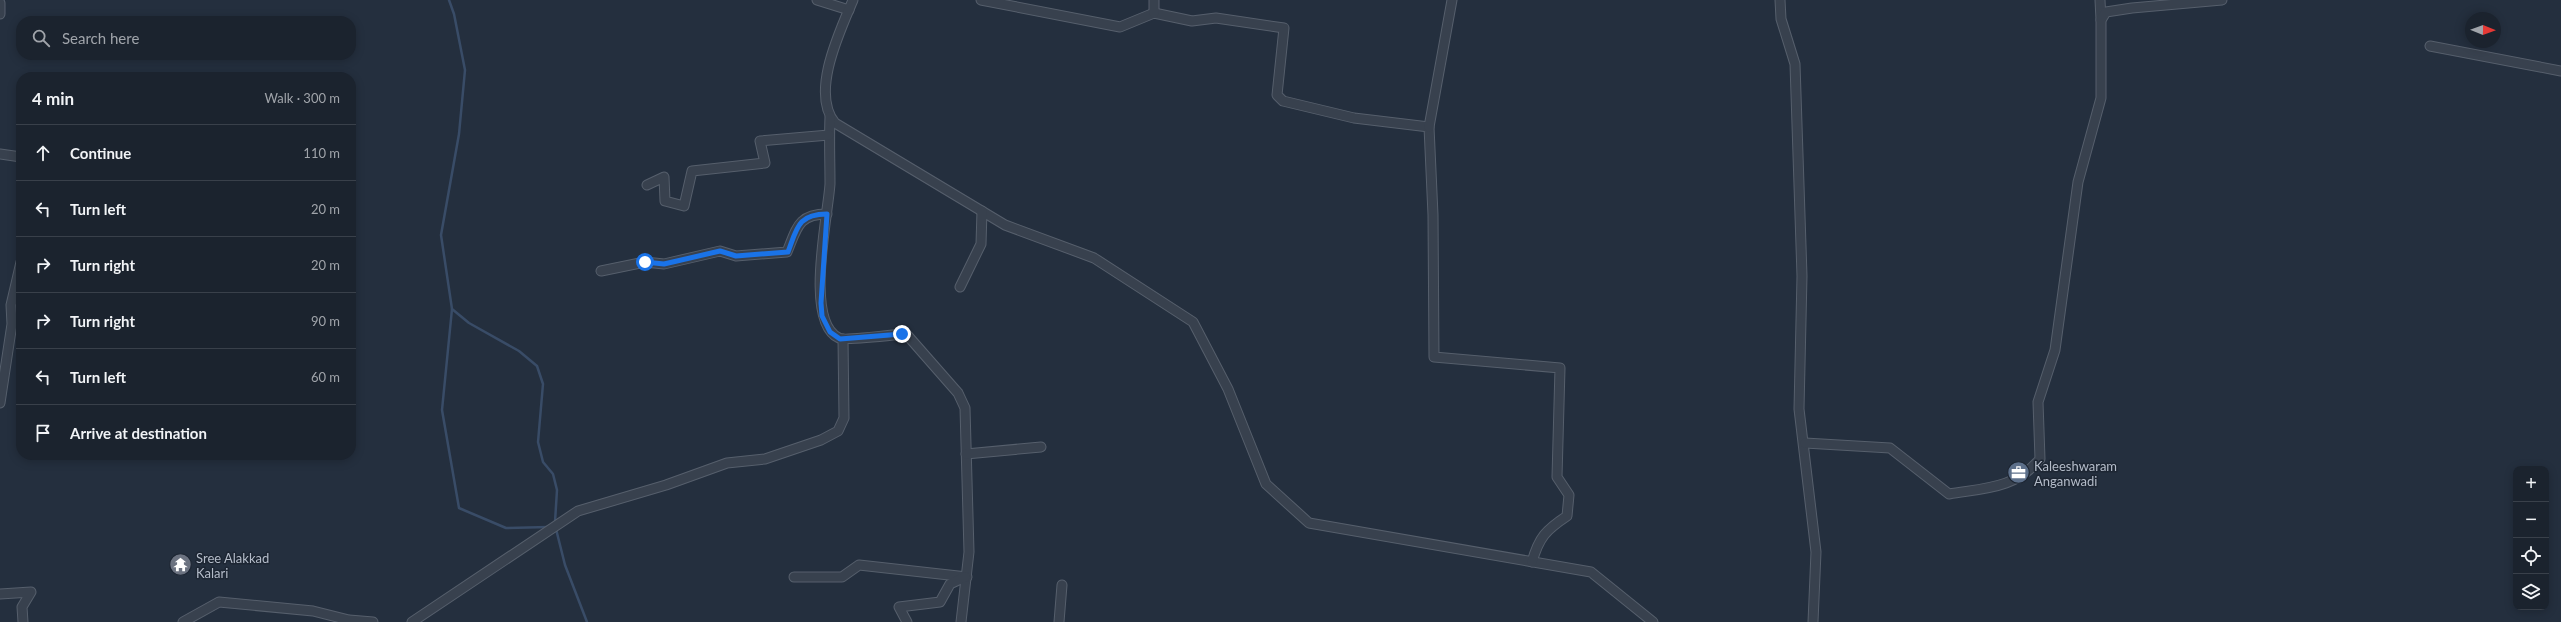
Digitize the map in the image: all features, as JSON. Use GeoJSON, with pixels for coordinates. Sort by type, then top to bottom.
{"type":"FeatureCollection","features":[{"type":"Feature","properties":{"kind":"street"},"geometry":{"type":"LineString","coordinates":[[817,0],[849,10]]}},
{"type":"Feature","properties":{"kind":"street"},"geometry":{"type":"LineString","coordinates":[[853,0],[834,44],[825,95],[830,117],[830,184],[820,282],[822,316],[830,332],[840,339],[902,334],[910,339],[963,402],[969,530],[967,576],[961,622]]}},
{"type":"Feature","properties":{"kind":"street"},"geometry":{"type":"LineString","coordinates":[[981,0],[1120,27],[1154,13],[1192,21],[1216,18],[1284,28],[1277,95],[1283,101],[1354,118],[1428,128]]}},
{"type":"Feature","properties":{"kind":"street"},"geometry":{"type":"LineString","coordinates":[[1154,0],[1154,13]]}},
{"type":"Feature","properties":{"kind":"street"},"geometry":{"type":"LineString","coordinates":[[1452,0],[1428,128],[1433,215],[1434,357],[1560,368],[1557,477],[1569,495],[1567,516],[1551,527],[1538,541],[1532,562]]}},
{"type":"Feature","properties":{"kind":"street"},"geometry":{"type":"LineString","coordinates":[[1780,0],[1781,20],[1795,64],[1802,276],[1799,409],[1805,443],[1808,493],[1816,552],[1813,622]]}},
{"type":"Feature","properties":{"kind":"street"},"geometry":{"type":"LineString","coordinates":[[1805,443],[1890,448],[1949,494],[2005,485],[2030,472],[2040,460],[2038,402],[2055,350],[2078,182],[2101,98],[2100,0]]}},
{"type":"Feature","properties":{"kind":"street"},"geometry":{"type":"LineString","coordinates":[[2101,20],[2106,12],[2132,8],[2222,0]]}},
{"type":"Feature","properties":{"kind":"street"},"geometry":{"type":"LineString","coordinates":[[0,3],[0,14]]}},
{"type":"Feature","properties":{"kind":"street"},"geometry":{"type":"LineString","coordinates":[[2430,46],[2561,71]]}},
{"type":"Feature","properties":{"kind":"street"},"geometry":{"type":"LineString","coordinates":[[830,117],[835,123],[1005,225],[1094,258],[1194,322],[1228,389],[1266,484],[1309,523],[1591,572],[1653,622]]}},
{"type":"Feature","properties":{"kind":"street"},"geometry":{"type":"LineString","coordinates":[[647,185],[664,177],[665,201],[684,206],[692,171],[765,163],[760,141],[829,135]]}},
{"type":"Feature","properties":{"kind":"street"},"geometry":{"type":"LineString","coordinates":[[0,154],[16,156]]}},
{"type":"Feature","properties":{"kind":"street"},"geometry":{"type":"LineString","coordinates":[[960,287],[981,244],[982,211]]}},
{"type":"Feature","properties":{"kind":"street"},"geometry":{"type":"LineString","coordinates":[[600,271],[645,262],[664,264],[720,251],[736,256],[788,252],[800,221],[813,214],[827,214]]}},
{"type":"Feature","properties":{"kind":"street"},"geometry":{"type":"LineString","coordinates":[[0,403],[11,334],[11,305],[16,284]]}},
{"type":"Feature","properties":{"kind":"street"},"geometry":{"type":"LineString","coordinates":[[412,622],[578,511],[666,485],[727,463],[764,459],[821,440],[838,431],[844,418],[843,338]]}},
{"type":"Feature","properties":{"kind":"street"},"geometry":{"type":"LineString","coordinates":[[966,454],[1040,447]]}},
{"type":"Feature","properties":{"kind":"street"},"geometry":{"type":"LineString","coordinates":[[794,577],[842,577],[859,565],[967,576]]}},
{"type":"Feature","properties":{"kind":"street"},"geometry":{"type":"LineString","coordinates":[[907,622],[899,607],[940,602],[950,584],[967,576]]}},
{"type":"Feature","properties":{"kind":"street"},"geometry":{"type":"LineString","coordinates":[[1059,622],[1062,584]]}},
{"type":"Feature","properties":{"kind":"street"},"geometry":{"type":"LineString","coordinates":[[0,594],[31,592],[22,607],[23,622]]}},
{"type":"Feature","properties":{"kind":"street"},"geometry":{"type":"LineString","coordinates":[[183,622],[219,602],[313,611],[349,620],[373,622]]}},
{"type":"Feature","properties":{"kind":"waterway"},"geometry":{"type":"LineString","coordinates":[[449,0],[454,14],[465,70],[459,134],[441,235],[452,309],[469,323],[519,351],[537,366],[543,384],[538,442],[543,462],[553,474],[557,490],[555,522]]}},
{"type":"Feature","properties":{"kind":"waterway"},"geometry":{"type":"LineString","coordinates":[[452,309],[442,410],[459,508],[506,528],[548,527]]}},
{"type":"Feature","properties":{"kind":"waterway"},"geometry":{"type":"LineString","coordinates":[[556,529],[565,565],[587,622]]}},
{"type":"Feature","properties":{"kind":"place","name":"Kaleeshwaram Anganwadi"},"geometry":{"type":"Point","coordinates":[2018,473]}},
{"type":"Feature","properties":{"kind":"place","name":"Sree Alakkad Kalari"},"geometry":{"type":"Point","coordinates":[180,565]}},
{"type":"Feature","properties":{"kind":"route"},"geometry":{"type":"LineString","coordinates":[[645,262],[664,264],[720,251],[736,256],[788,252],[800,221],[813,214],[827,214],[820,282],[822,316],[830,332],[840,339],[902,334]]}}]}
